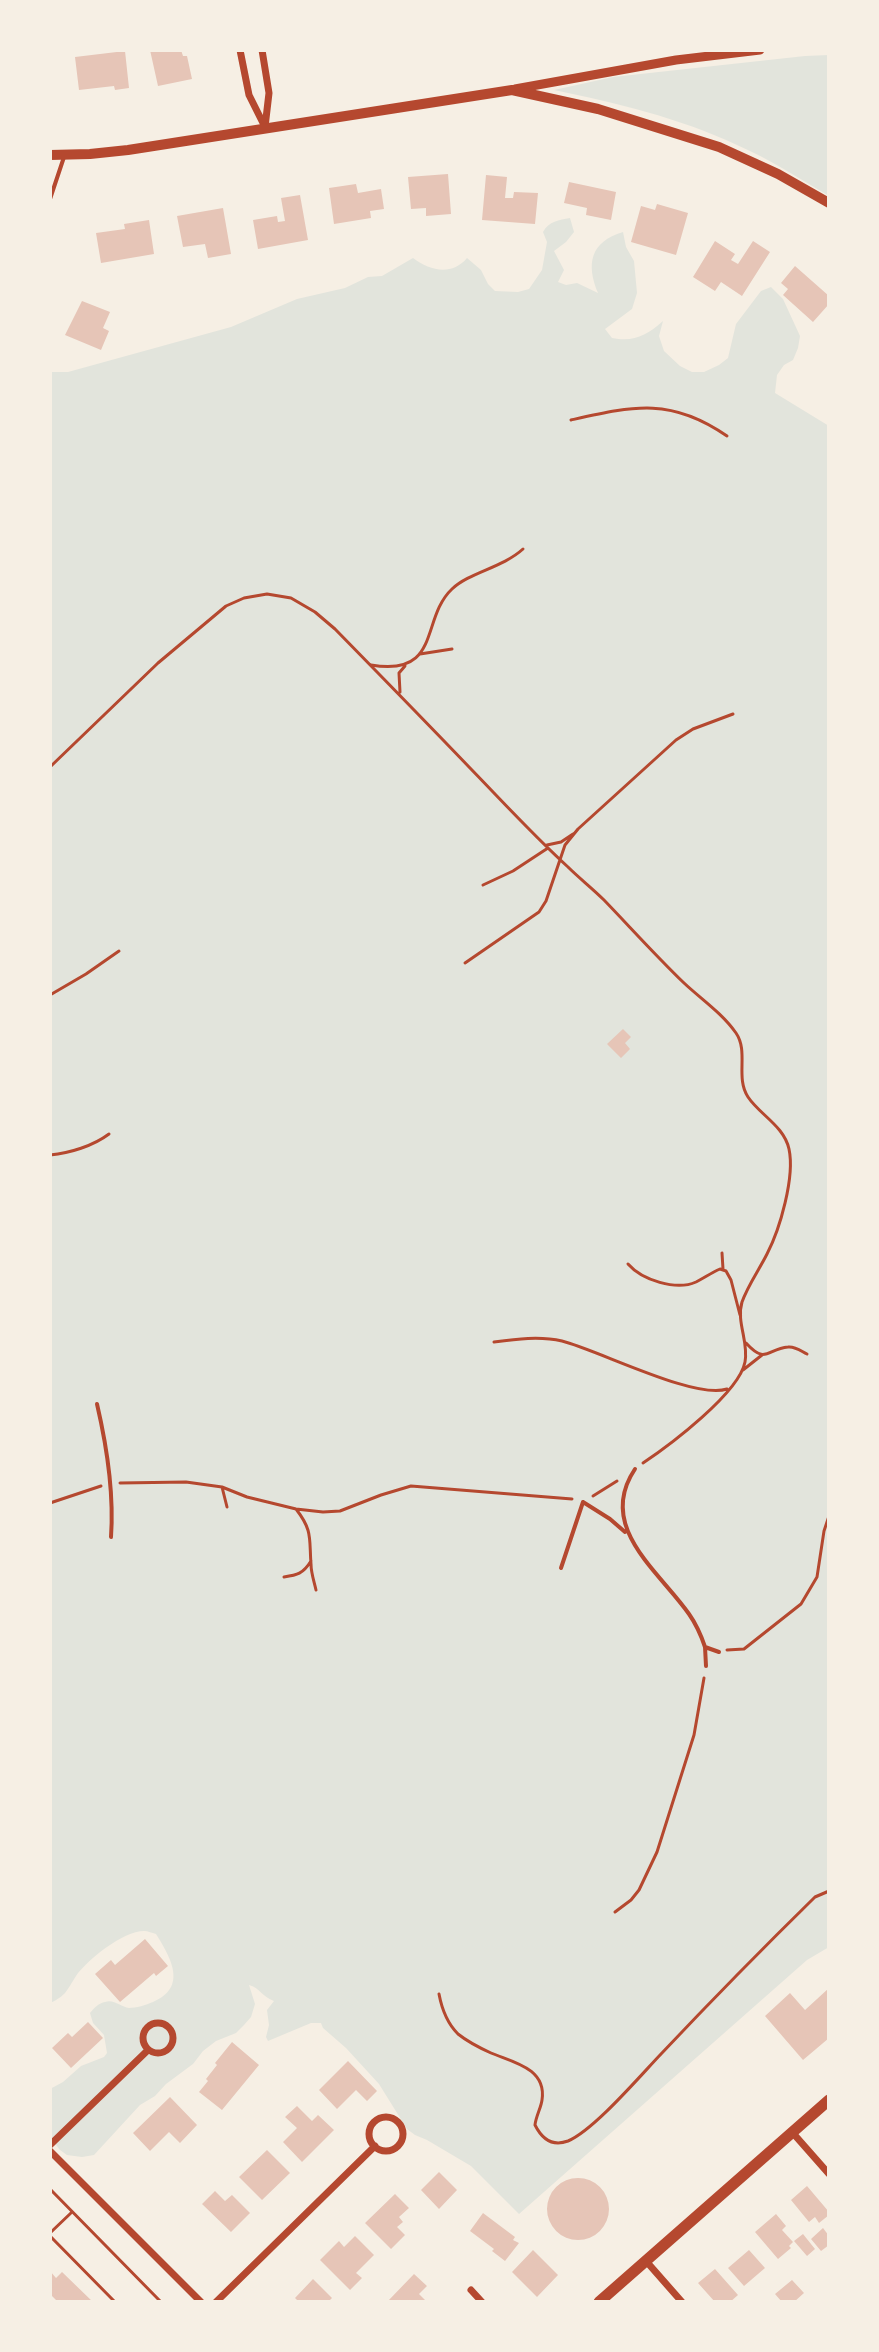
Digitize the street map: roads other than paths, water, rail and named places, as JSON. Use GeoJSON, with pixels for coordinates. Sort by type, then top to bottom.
{"type":"FeatureCollection","features":[{"type":"Feature","properties":{"kind":"main road"},"geometry":{"type":"LineString","coordinates":[[50,155],[128,150],[512,90],[598,109],[719,147],[778,174],[829,203]]}},
{"type":"Feature","properties":{"kind":"main road"},"geometry":{"type":"LineString","coordinates":[[599,2302],[829,2100]]}},
{"type":"Feature","properties":{"kind":"street"},"geometry":{"type":"LineString","coordinates":[[240,50],[249,95],[265,127]]}},
{"type":"Feature","properties":{"kind":"street"},"geometry":{"type":"LineString","coordinates":[[262,50],[269,93],[265,127]]}},
{"type":"Feature","properties":{"kind":"street"},"geometry":{"type":"LineString","coordinates":[[512,90],[676,60],[760,50]]}},
{"type":"Feature","properties":{"kind":"street"},"geometry":{"type":"LineString","coordinates":[[161,2022],[169,2027],[174,2036],[171,2046],[163,2053],[148,2050],[143,2036],[147,2027],[161,2022]]}},
{"type":"Feature","properties":{"kind":"street"},"geometry":{"type":"LineString","coordinates":[[148,2050],[50,2148],[201,2302]]}},
{"type":"Feature","properties":{"kind":"street"},"geometry":{"type":"LineString","coordinates":[[391,2117],[400,2123],[403,2134],[396,2148],[385,2151],[375,2146],[370,2137],[375,2121],[391,2117]]}},
{"type":"Feature","properties":{"kind":"street"},"geometry":{"type":"LineString","coordinates":[[792,2132],[829,2174]]}},
{"type":"Feature","properties":{"kind":"street"},"geometry":{"type":"LineString","coordinates":[[216,2302],[375,2146]]}},
{"type":"Feature","properties":{"kind":"street"},"geometry":{"type":"LineString","coordinates":[[646,2261],[682,2302]]}},
{"type":"Feature","properties":{"kind":"street"},"geometry":{"type":"LineString","coordinates":[[471,2290],[482,2302]]}},
{"type":"Feature","properties":{"kind":"lane"},"geometry":{"type":"LineString","coordinates":[[50,199],[64,155]]}},
{"type":"Feature","properties":{"kind":"lane"},"geometry":{"type":"LineString","coordinates":[[97,1404],[110,1485],[111,1537]]}},
{"type":"Feature","properties":{"kind":"lane"},"geometry":{"type":"LineString","coordinates":[[627,1533],[624,1493],[635,1469]]}},
{"type":"Feature","properties":{"kind":"lane"},"geometry":{"type":"LineString","coordinates":[[561,1568],[583,1502],[627,1533],[648,1565],[686,1610],[699,1629],[705,1647],[706,1666]]}},
{"type":"Feature","properties":{"kind":"lane"},"geometry":{"type":"LineString","coordinates":[[705,1647],[719,1652]]}}]}
